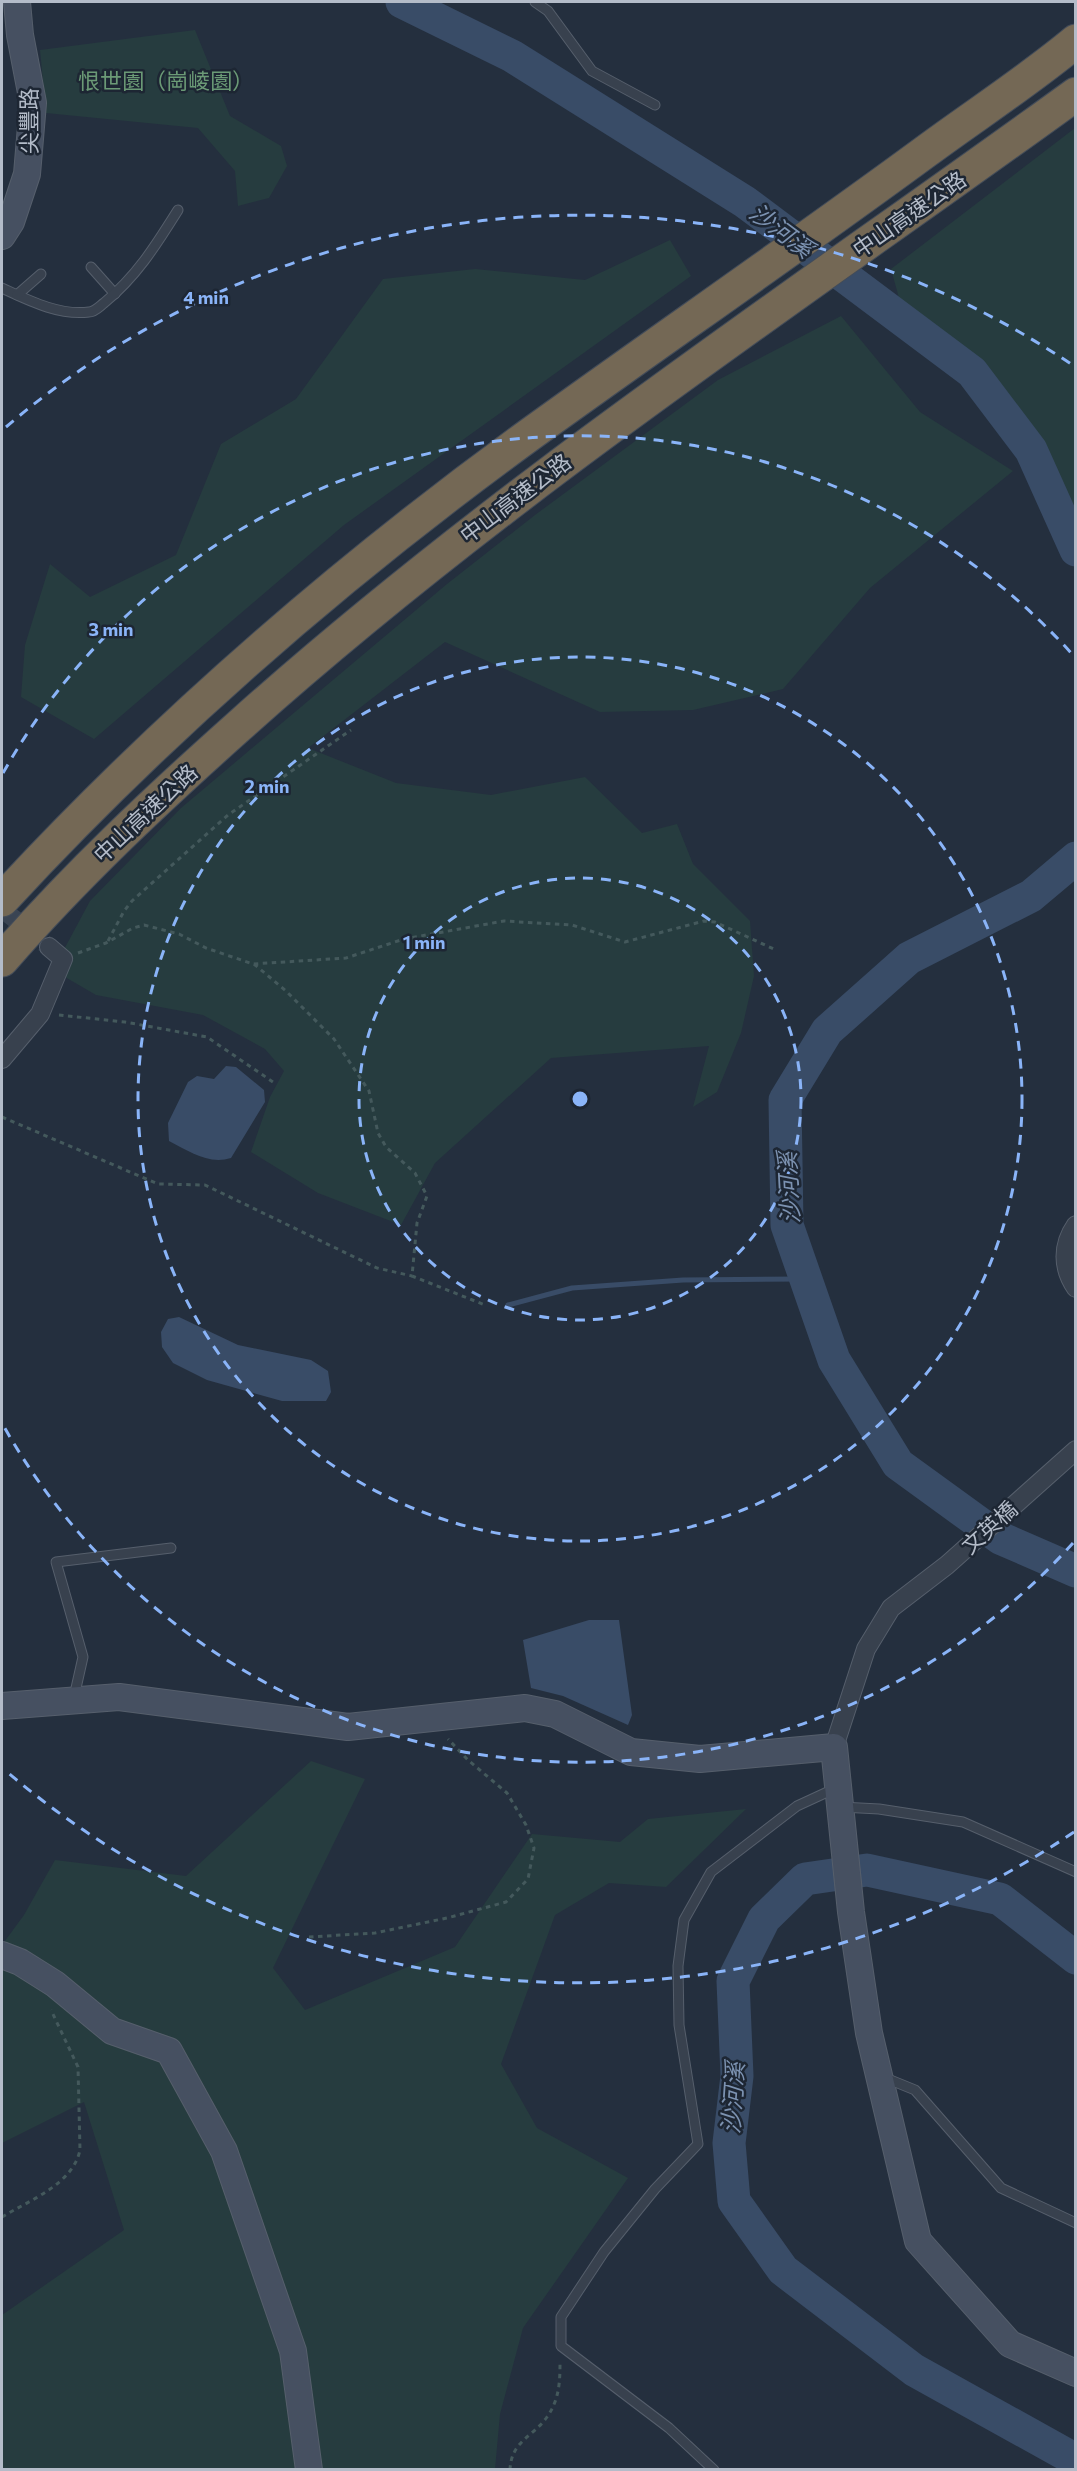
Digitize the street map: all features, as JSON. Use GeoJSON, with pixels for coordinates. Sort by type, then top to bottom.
{"type":"FeatureCollection","features":[{"type":"Feature","properties":{"kind":"highway","name":"中山高速公路"},"geometry":{"type":"LineString","coordinates":[[2,900],[51,846],[162,738],[290,623],[426,512],[1076,41]]}},
{"type":"Feature","properties":{"kind":"highway","name":"中山高速公路"},"geometry":{"type":"LineString","coordinates":[[2,960],[82,872],[192,768],[318,655],[447,550],[550,471],[728,341],[1076,94]]}},
{"type":"Feature","properties":{"kind":"street","name":"尖豐路"},"geometry":{"type":"LineString","coordinates":[[2,236],[11,222],[27,174],[33,103],[20,35],[18,2]]}},
{"type":"Feature","properties":{"kind":"street"},"geometry":{"type":"LineString","coordinates":[[2,1059],[40,1014],[56,953]]}},
{"type":"Feature","properties":{"kind":"street"},"geometry":{"type":"LineString","coordinates":[[1076,1225],[1066,1248],[1066,1264],[1070,1279],[1076,1288]]}},
{"type":"Feature","properties":{"kind":"street","name":"文英橋"},"geometry":{"type":"LineString","coordinates":[[834,1747],[866,1649],[891,1608],[947,1565],[1076,1450]]}},
{"type":"Feature","properties":{"kind":"street"},"geometry":{"type":"LineString","coordinates":[[2,1706],[119,1697],[348,1727],[525,1708],[555,1714],[631,1752],[700,1759],[834,1747],[851,1912],[869,2033],[881,2076],[918,2241],[1010,2344],[1076,2373]]}},
{"type":"Feature","properties":{"kind":"street"},"geometry":{"type":"LineString","coordinates":[[2,1955],[20,1962],[55,1984],[112,2031],[169,2051],[224,2151],[294,2351],[309,2469]]}},
{"type":"Feature","properties":{"kind":"lane"},"geometry":{"type":"LineString","coordinates":[[535,2],[548,12],[591,71],[655,105]]}},
{"type":"Feature","properties":{"kind":"lane"},"geometry":{"type":"LineString","coordinates":[[2,288],[69,313],[92,312],[126,286],[154,250],[178,210]]}},
{"type":"Feature","properties":{"kind":"lane"},"geometry":{"type":"LineString","coordinates":[[91,267],[115,294]]}},
{"type":"Feature","properties":{"kind":"lane"},"geometry":{"type":"LineString","coordinates":[[17,295],[41,274]]}},
{"type":"Feature","properties":{"kind":"lane"},"geometry":{"type":"LineString","coordinates":[[74,1699],[83,1657],[57,1562],[171,1548]]}},
{"type":"Feature","properties":{"kind":"lane"},"geometry":{"type":"LineString","coordinates":[[714,2469],[669,2428],[561,2346],[561,2317],[604,2252],[655,2189],[698,2144],[679,2025],[678,1966],[684,1920],[711,1872],[797,1806],[841,1804],[963,1822],[1076,1872]]}},
{"type":"Feature","properties":{"kind":"lane"},"geometry":{"type":"LineString","coordinates":[[881,2076],[915,2090],[1001,2187],[1076,2223]]}},
{"type":"Feature","properties":{"kind":"path"},"geometry":{"type":"LineString","coordinates":[[106,943],[132,901],[228,815],[351,730]]}},
{"type":"Feature","properties":{"kind":"path"},"geometry":{"type":"LineString","coordinates":[[253,964],[346,958],[404,939],[504,921],[573,925],[625,942],[704,921],[722,925],[776,950]]}},
{"type":"Feature","properties":{"kind":"path"},"geometry":{"type":"LineString","coordinates":[[56,953],[106,943],[133,928],[144,925],[179,934],[206,948],[253,964],[286,991],[334,1039],[369,1091],[378,1133],[386,1147],[415,1173],[427,1196],[417,1222],[412,1276]]}},
{"type":"Feature","properties":{"kind":"path"},"geometry":{"type":"LineString","coordinates":[[40,1014],[125,1022],[207,1037],[273,1082]]}},
{"type":"Feature","properties":{"kind":"path"},"geometry":{"type":"LineString","coordinates":[[2,1117],[158,1184],[205,1185],[377,1268],[412,1276],[485,1305]]}},
{"type":"Feature","properties":{"kind":"path"},"geometry":{"type":"LineString","coordinates":[[309,1937],[375,1933],[506,1902],[528,1879],[534,1848],[526,1825],[507,1793],[468,1760],[429,1720]]}},
{"type":"Feature","properties":{"kind":"path"},"geometry":{"type":"LineString","coordinates":[[2,2217],[57,2184],[77,2163],[80,2150],[78,2067],[49,2005]]}},
{"type":"Feature","properties":{"kind":"path"},"geometry":{"type":"LineString","coordinates":[[510,2469],[511,2457],[523,2440],[547,2418],[560,2391],[561,2346]]}},
{"type":"Feature","properties":{"kind":"green space","name":"恨世園（崗崚園）"},"geometry":{"type":"Polygon","coordinates":[[[195,30],[230,116],[281,146],[287,166],[269,198],[238,206],[235,171],[198,128],[46,113],[40,50],[195,30]]]}},
{"type":"Feature","properties":{"kind":"green space"},"geometry":{"type":"Polygon","coordinates":[[[1075,128],[1075,507],[998,383],[899,298],[891,269],[1075,128]]]}},
{"type":"Feature","properties":{"kind":"green space"},"geometry":{"type":"Polygon","coordinates":[[[670,240],[691,276],[344,525],[94,739],[21,697],[25,645],[50,564],[90,597],[176,555],[221,444],[296,399],[383,279],[475,269],[585,280],[670,240]]]}},
{"type":"Feature","properties":{"kind":"green space"},"geometry":{"type":"Polygon","coordinates":[[[841,316],[920,412],[1013,471],[870,588],[783,689],[693,710],[600,712],[445,642],[308,748],[396,783],[491,795],[585,777],[642,833],[677,824],[693,864],[750,921],[754,976],[741,1033],[717,1092],[693,1107],[709,1046],[551,1058],[435,1163],[401,1225],[318,1193],[251,1152],[270,1097],[284,1071],[265,1049],[203,1015],[96,995],[53,970],[90,901],[181,808],[447,584],[535,515],[718,380],[841,316]]]}},
{"type":"Feature","properties":{"kind":"green space"},"geometry":{"type":"Polygon","coordinates":[[[311,1761],[365,1779],[273,1968],[305,2010],[455,1947],[532,1834],[620,1842],[648,1819],[746,1809],[666,1887],[609,1883],[555,1915],[501,2064],[537,2128],[628,2178],[523,2328],[500,2414],[495,2469],[2,2469],[2,2315],[124,2230],[84,2102],[2,2143],[2,1945],[24,1915],[55,1860],[186,1876],[311,1761]]]}},
{"type":"Feature","properties":{"kind":"water"},"geometry":{"type":"Polygon","coordinates":[[[226,1066],[236,1067],[264,1090],[265,1102],[231,1158],[214,1160],[199,1156],[169,1141],[168,1123],[188,1082],[197,1076],[214,1079],[226,1066]]]}},
{"type":"Feature","properties":{"kind":"water"},"geometry":{"type":"Polygon","coordinates":[[[179,1317],[238,1345],[311,1360],[328,1371],[331,1392],[326,1401],[282,1401],[207,1380],[173,1363],[162,1347],[161,1332],[168,1319],[179,1317]]]}},
{"type":"Feature","properties":{"kind":"water"},"geometry":{"type":"Polygon","coordinates":[[[589,1620],[619,1620],[632,1715],[628,1725],[563,1696],[531,1688],[523,1640],[589,1620]]]}},
{"type":"Feature","properties":{"kind":"waterway","name":"沙河溪"},"geometry":{"type":"LineString","coordinates":[[402,2],[512,56],[745,202],[972,372],[1031,450],[1076,550]]}},
{"type":"Feature","properties":{"kind":"waterway","name":"沙河溪"},"geometry":{"type":"LineString","coordinates":[[1076,858],[1031,896],[909,958],[827,1031],[785,1100],[787,1225],[834,1360],[898,1464],[1000,1538],[1076,1571]]}},
{"type":"Feature","properties":{"kind":"waterway"},"geometry":{"type":"LineString","coordinates":[[508,1305],[572,1288],[683,1280],[805,1279]]}},
{"type":"Feature","properties":{"kind":"waterway","name":"沙河溪"},"geometry":{"type":"LineString","coordinates":[[1076,1958],[1000,1899],[867,1870],[805,1879],[764,1919],[733,1981],[737,2076],[729,2143],[734,2201],[783,2270],[914,2370],[1076,2460]]}},
{"type":"Feature","properties":{"kind":"tunnel"},"geometry":{"type":"LineString","coordinates":[[2,909],[49,947]]}}]}
